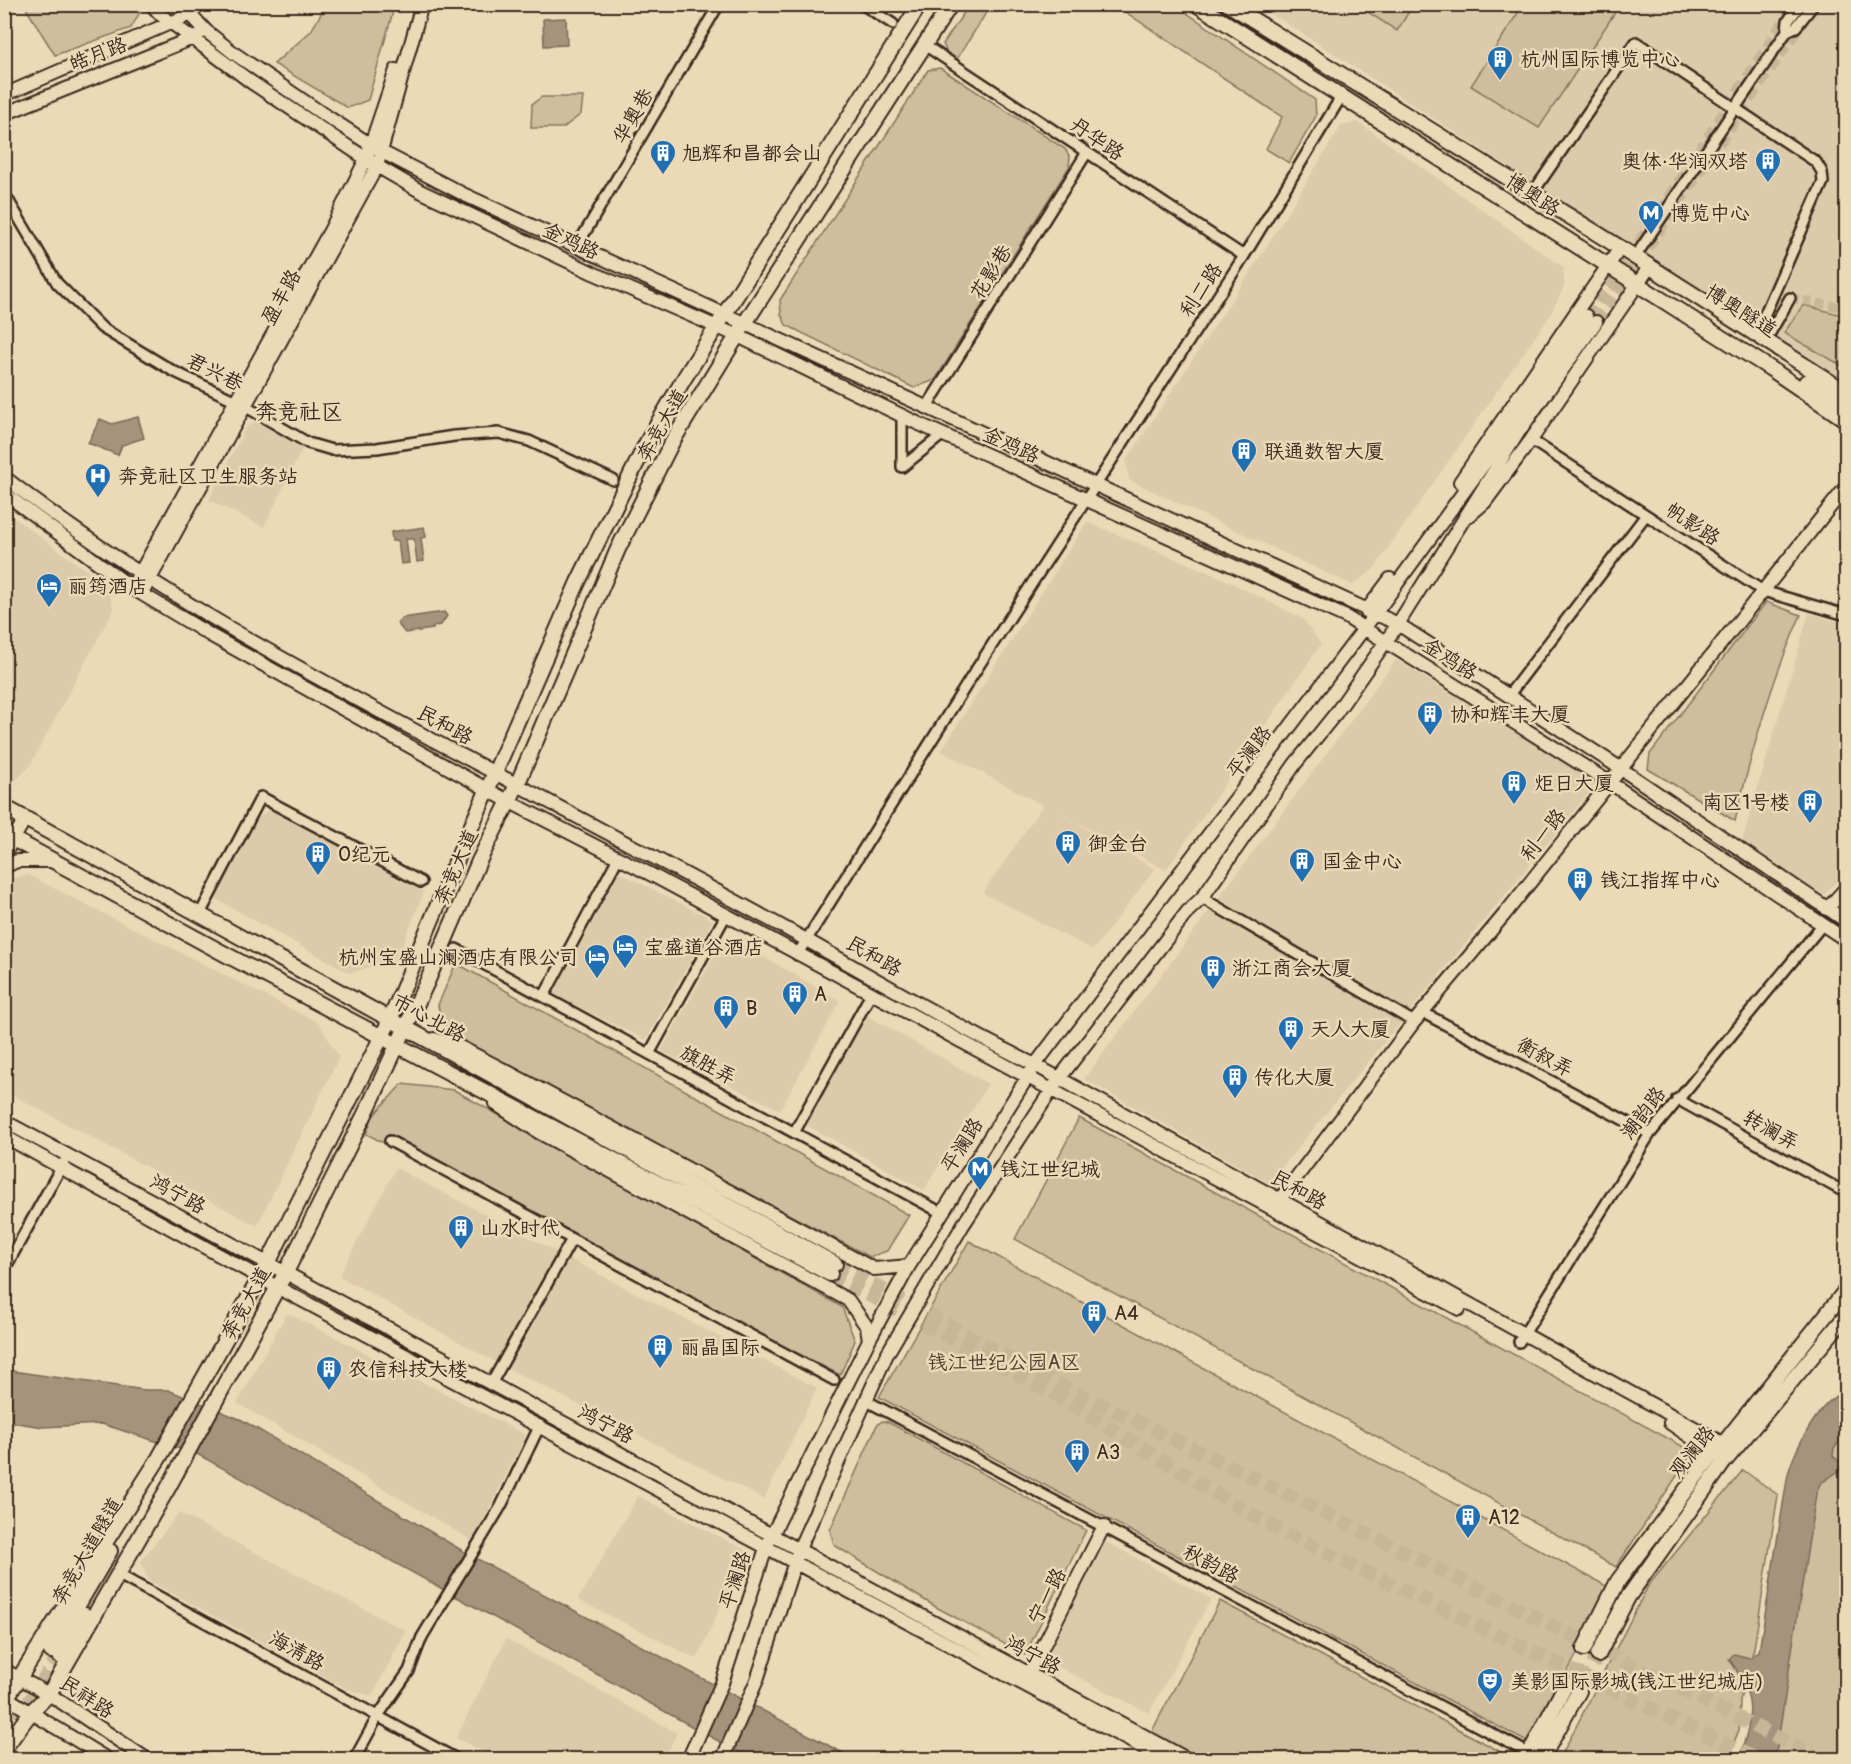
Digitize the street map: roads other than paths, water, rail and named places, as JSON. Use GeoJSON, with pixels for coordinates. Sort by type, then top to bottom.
{"type":"FeatureCollection","features":[{"type":"Feature","properties":{"kind":"main road","name":"金鸡路"},"geometry":{"type":"LineString","coordinates":[[152,4],[251,82],[372,163],[420,191],[571,263],[738,336],[942,435],[1346,617],[1609,782],[1846,940]]}},
{"type":"Feature","properties":{"kind":"main road","name":"金鸡路"},"geometry":{"type":"LineString","coordinates":[[181,4],[206,31],[235,54],[377,149],[465,195],[1398,624],[1620,768],[1846,921]]}},
{"type":"Feature","properties":{"kind":"main road","name":"盈丰路"},"geometry":{"type":"LineString","coordinates":[[377,149],[413,4]]}},
{"type":"Feature","properties":{"kind":"main road","name":"盈丰路"},"geometry":{"type":"LineString","coordinates":[[136,591],[372,163],[422,4]]}},
{"type":"Feature","properties":{"kind":"main road","name":"奔竞大道"},"geometry":{"type":"LineString","coordinates":[[5,1699],[155,1464],[263,1270],[390,1020],[578,582],[648,440],[725,313],[920,4]]}},
{"type":"Feature","properties":{"kind":"main road","name":"奔竞大道"},"geometry":{"type":"LineString","coordinates":[[4,1749],[31,1713],[49,1694],[168,1488],[285,1274],[396,1045],[406,1029],[517,785],[618,549],[672,442],[745,323],[951,4]]}},
{"type":"Feature","properties":{"kind":"main road","name":"博奥路"},"geometry":{"type":"LineString","coordinates":[[1196,4],[1846,420]]}},
{"type":"Feature","properties":{"kind":"main road","name":"博奥路"},"geometry":{"type":"LineString","coordinates":[[1228,4],[1635,257],[1647,269],[1761,337],[1846,392]]}},
{"type":"Feature","properties":{"kind":"main road","name":"皓月路"},"geometry":{"type":"LineString","coordinates":[[4,95],[191,14]]}},
{"type":"Feature","properties":{"kind":"main road","name":"皓月路"},"geometry":{"type":"LineString","coordinates":[[4,114],[195,38],[206,31]]}},
{"type":"Feature","properties":{"kind":"main road"},"geometry":{"type":"LineString","coordinates":[[1370,613],[1620,248]]}},
{"type":"Feature","properties":{"kind":"main road","name":"博奥隧道"},"geometry":{"type":"LineString","coordinates":[[1620,248],[1647,269],[1846,400]]}},
{"type":"Feature","properties":{"kind":"main road"},"geometry":{"type":"LineString","coordinates":[[1465,520],[1485,502],[1531,440],[1647,269]]}},
{"type":"Feature","properties":{"kind":"main road"},"geometry":{"type":"LineString","coordinates":[[722,1760],[757,1680],[798,1549],[887,1354],[934,1273],[1055,1085],[1188,911],[1202,898],[1295,764],[1336,713],[1398,624],[1465,520],[1475,498],[1591,319],[1370,613]]}},
{"type":"Feature","properties":{"kind":"main road","name":"博奥隧道"},"geometry":{"type":"LineString","coordinates":[[1722,339],[1779,365],[1846,408]]}},
{"type":"Feature","properties":{"kind":"main road","name":"民和路"},"geometry":{"type":"LineString","coordinates":[[4,477],[144,578],[321,681],[807,940],[961,1028],[1035,1065],[1055,1085]]}},
{"type":"Feature","properties":{"kind":"main road","name":"利一路"},"geometry":{"type":"LineString","coordinates":[[1275,1205],[1326,1141],[1418,1017],[1504,915],[1846,487]]}},
{"type":"Feature","properties":{"kind":"main road","name":"民和路"},"geometry":{"type":"LineString","coordinates":[[5,494],[136,591],[488,790],[1027,1077],[1055,1085],[1724,1448]]}},
{"type":"Feature","properties":{"kind":"main road","name":"平澜路"},"geometry":{"type":"LineString","coordinates":[[688,1760],[722,1683],[769,1540],[869,1340],[909,1266],[1035,1065],[1315,696],[1370,613]]}},
{"type":"Feature","properties":{"kind":"main road","name":"市心北路"},"geometry":{"type":"LineString","coordinates":[[4,807],[390,1020],[832,1269],[396,1045],[7,837]]}},
{"type":"Feature","properties":{"kind":"main road"},"geometry":{"type":"LineString","coordinates":[[4,855],[7,837],[22,817]]}},
{"type":"Feature","properties":{"kind":"main road"},"geometry":{"type":"LineString","coordinates":[[4,867],[17,861],[53,861]]}},
{"type":"Feature","properties":{"kind":"main road"},"geometry":{"type":"LineString","coordinates":[[1827,909],[1846,888]]}},
{"type":"Feature","properties":{"kind":"main road"},"geometry":{"type":"LineString","coordinates":[[406,1029],[460,1047],[874,1269],[909,1266]]}},
{"type":"Feature","properties":{"kind":"main road"},"geometry":{"type":"LineString","coordinates":[[461,1079],[540,1133],[848,1299],[867,1327],[869,1340]]}},
{"type":"Feature","properties":{"kind":"main road","name":"鸿宁路"},"geometry":{"type":"LineString","coordinates":[[4,1121],[67,1155],[263,1270],[277,1287],[540,1425],[769,1540],[798,1549],[1166,1760]]}},
{"type":"Feature","properties":{"kind":"main road","name":"鸿宁路"},"geometry":{"type":"LineString","coordinates":[[4,1136],[60,1167],[263,1270],[285,1274],[491,1384],[769,1540],[795,1564],[1189,1760]]}},
{"type":"Feature","properties":{"kind":"main road","name":"观澜路"},"geometry":{"type":"LineString","coordinates":[[1584,1649],[1618,1581],[1846,1290]]}},
{"type":"Feature","properties":{"kind":"main road","name":"观澜路"},"geometry":{"type":"LineString","coordinates":[[1598,1655],[1628,1597],[1724,1462],[1724,1448],[1846,1316]]}},
{"type":"Feature","properties":{"kind":"main road","name":"奔竞大道隧道"},"geometry":{"type":"LineString","coordinates":[[155,1464],[143,1494],[55,1653],[168,1488]]}},
{"type":"Feature","properties":{"kind":"main road","name":"宁一路"},"geometry":{"type":"LineString","coordinates":[[1027,1679],[1104,1526]]}},
{"type":"Feature","properties":{"kind":"main road","name":"民祥路"},"geometry":{"type":"LineString","coordinates":[[4,1670],[49,1694],[148,1760]]}},
{"type":"Feature","properties":{"kind":"main road"},"geometry":{"type":"LineString","coordinates":[[1534,1758],[1566,1684]]}},
{"type":"Feature","properties":{"kind":"main road"},"geometry":{"type":"LineString","coordinates":[[1534,1758],[1579,1691]]}},
{"type":"Feature","properties":{"kind":"main road","name":"民祥路"},"geometry":{"type":"LineString","coordinates":[[5,1699],[109,1760]]}},
{"type":"Feature","properties":{"kind":"street","name":"华奥巷"},"geometry":{"type":"LineString","coordinates":[[577,246],[719,4]]}},
{"type":"Feature","properties":{"kind":"street"},"geometry":{"type":"LineString","coordinates":[[862,4],[893,24]]}},
{"type":"Feature","properties":{"kind":"street"},"geometry":{"type":"LineString","coordinates":[[1635,257],[1787,31],[1796,27],[1806,5]]}},
{"type":"Feature","properties":{"kind":"street"},"geometry":{"type":"LineString","coordinates":[[1532,194],[1636,42],[1733,109],[1816,162],[1822,172],[1822,182],[1761,337]]}},
{"type":"Feature","properties":{"kind":"street","name":"丹华路"},"geometry":{"type":"LineString","coordinates":[[932,50],[1086,154],[1244,256]]}},
{"type":"Feature","properties":{"kind":"street","name":"利二路"},"geometry":{"type":"LineString","coordinates":[[797,954],[972,676],[1244,256],[1341,97]]}},
{"type":"Feature","properties":{"kind":"street","name":"花影巷"},"geometry":{"type":"LineString","coordinates":[[926,408],[1086,154]]}},
{"type":"Feature","properties":{"kind":"street","name":"君兴巷"},"geometry":{"type":"LineString","coordinates":[[4,194],[57,283],[102,328],[173,371],[240,404],[308,443],[332,450],[377,448],[454,436],[499,433],[529,441],[613,480]]}},
{"type":"Feature","properties":{"kind":"street"},"geometry":{"type":"LineString","coordinates":[[1761,337],[1790,298]]}},
{"type":"Feature","properties":{"kind":"street"},"geometry":{"type":"LineString","coordinates":[[902,416],[902,467],[942,435]]}},
{"type":"Feature","properties":{"kind":"street","name":"帆影路"},"geometry":{"type":"LineString","coordinates":[[1531,440],[1763,591],[1846,615]]}},
{"type":"Feature","properties":{"kind":"street"},"geometry":{"type":"LineString","coordinates":[[1508,696],[1646,515]]}},
{"type":"Feature","properties":{"kind":"street"},"geometry":{"type":"LineString","coordinates":[[200,914],[261,797],[421,882]]}},
{"type":"Feature","properties":{"kind":"street"},"geometry":{"type":"LineString","coordinates":[[544,996],[618,858]]}},
{"type":"Feature","properties":{"kind":"street","name":"衡叙弄"},"geometry":{"type":"LineString","coordinates":[[1202,898],[1418,1017],[1650,1134]]}},
{"type":"Feature","properties":{"kind":"street"},"geometry":{"type":"LineString","coordinates":[[649,1053],[726,915]]}},
{"type":"Feature","properties":{"kind":"street","name":"潮韵路"},"geometry":{"type":"LineString","coordinates":[[1521,1338],[1650,1134],[1823,924]]}},
{"type":"Feature","properties":{"kind":"street","name":"旗胜弄"},"geometry":{"type":"LineString","coordinates":[[456,949],[795,1131],[942,1213]]}},
{"type":"Feature","properties":{"kind":"street"},"geometry":{"type":"LineString","coordinates":[[795,1131],[871,994]]}},
{"type":"Feature","properties":{"kind":"street","name":"转澜弄"},"geometry":{"type":"LineString","coordinates":[[1677,1099],[1846,1193]]}},
{"type":"Feature","properties":{"kind":"street"},"geometry":{"type":"LineString","coordinates":[[390,1141],[834,1380]]}},
{"type":"Feature","properties":{"kind":"street"},"geometry":{"type":"LineString","coordinates":[[4,1270],[67,1155]]}},
{"type":"Feature","properties":{"kind":"street"},"geometry":{"type":"LineString","coordinates":[[491,1384],[572,1239]]}},
{"type":"Feature","properties":{"kind":"street","name":"秋韵路"},"geometry":{"type":"LineString","coordinates":[[865,1400],[1534,1758]]}},
{"type":"Feature","properties":{"kind":"street"},"geometry":{"type":"LineString","coordinates":[[354,1760],[378,1716],[409,1671],[422,1637],[501,1506],[540,1425]]}},
{"type":"Feature","properties":{"kind":"street","name":"海清路"},"geometry":{"type":"LineString","coordinates":[[119,1575],[458,1760]]}},
{"type":"Feature","properties":{"kind":"tunnel"},"geometry":{"type":"LineString","coordinates":[[1586,316],[1639,243],[1796,4]]}},
{"type":"Feature","properties":{"kind":"tunnel"},"geometry":{"type":"LineString","coordinates":[[1787,31],[1805,7]]}},
{"type":"Feature","properties":{"kind":"tunnel"},"geometry":{"type":"LineString","coordinates":[[1596,322],[1804,19]]}},
{"type":"Feature","properties":{"kind":"tunnel"},"geometry":{"type":"LineString","coordinates":[[1790,298],[1846,308]]}},
{"type":"Feature","properties":{"kind":"tunnel"},"geometry":{"type":"LineString","coordinates":[[835,1264],[1056,1383],[1281,1491],[1823,1760]]}},
{"type":"Feature","properties":{"kind":"tunnel"},"geometry":{"type":"LineString","coordinates":[[830,1274],[1051,1392],[1267,1524],[1758,1760]]}},
{"type":"Feature","properties":{"kind":"tunnel"},"geometry":{"type":"LineString","coordinates":[[1583,1684],[1598,1655]]}},
{"type":"Feature","properties":{"kind":"tunnel"},"geometry":{"type":"LineString","coordinates":[[6,1737],[59,1656]]}},
{"type":"Feature","properties":{"kind":"place","name":"杭州国际博览中心"},"geometry":{"type":"Point","coordinates":[1500,82]}},
{"type":"Feature","properties":{"kind":"place","name":"旭辉和昌都会山"},"geometry":{"type":"Point","coordinates":[663,176]}},
{"type":"Feature","properties":{"kind":"place","name":"奥体·华润双塔"},"geometry":{"type":"Point","coordinates":[1768,184]}},
{"type":"Feature","properties":{"kind":"place","name":"博览中心"},"geometry":{"type":"Point","coordinates":[1651,236]}},
{"type":"Feature","properties":{"kind":"place","name":"联通数智大厦"},"geometry":{"type":"Point","coordinates":[1244,474]}},
{"type":"Feature","properties":{"kind":"place","name":"奔竞社区卫生服务站"},"geometry":{"type":"Point","coordinates":[98,499]}},
{"type":"Feature","properties":{"kind":"place","name":"丽筠酒店"},"geometry":{"type":"Point","coordinates":[49,609]}},
{"type":"Feature","properties":{"kind":"place","name":"协和辉丰大厦"},"geometry":{"type":"Point","coordinates":[1430,737]}},
{"type":"Feature","properties":{"kind":"place","name":"炬日大厦"},"geometry":{"type":"Point","coordinates":[1514,806]}},
{"type":"Feature","properties":{"kind":"place","name":"南区1号楼"},"geometry":{"type":"Point","coordinates":[1810,825]}},
{"type":"Feature","properties":{"kind":"place","name":"御金台"},"geometry":{"type":"Point","coordinates":[1068,866]}},
{"type":"Feature","properties":{"kind":"place","name":"O纪元"},"geometry":{"type":"Point","coordinates":[318,877]}},
{"type":"Feature","properties":{"kind":"place","name":"国金中心"},"geometry":{"type":"Point","coordinates":[1302,884]}},
{"type":"Feature","properties":{"kind":"place","name":"钱江指挥中心"},"geometry":{"type":"Point","coordinates":[1580,903]}},
{"type":"Feature","properties":{"kind":"place","name":"宝盛道谷酒店"},"geometry":{"type":"Point","coordinates":[625,970]}},
{"type":"Feature","properties":{"kind":"place","name":"杭州宝盛山澜酒店有限公司"},"geometry":{"type":"Point","coordinates":[597,980]}},
{"type":"Feature","properties":{"kind":"place","name":"浙江商会大厦"},"geometry":{"type":"Point","coordinates":[1213,991]}},
{"type":"Feature","properties":{"kind":"place","name":"A"},"geometry":{"type":"Point","coordinates":[795,1017]}},
{"type":"Feature","properties":{"kind":"place","name":"B"},"geometry":{"type":"Point","coordinates":[726,1031]}},
{"type":"Feature","properties":{"kind":"place","name":"天人大厦"},"geometry":{"type":"Point","coordinates":[1291,1052]}},
{"type":"Feature","properties":{"kind":"place","name":"传化大厦"},"geometry":{"type":"Point","coordinates":[1235,1100]}},
{"type":"Feature","properties":{"kind":"place","name":"钱江世纪城"},"geometry":{"type":"Point","coordinates":[980,1192]}},
{"type":"Feature","properties":{"kind":"place","name":"山水时代"},"geometry":{"type":"Point","coordinates":[461,1251]}},
{"type":"Feature","properties":{"kind":"place","name":"A4"},"geometry":{"type":"Point","coordinates":[1094,1336]}},
{"type":"Feature","properties":{"kind":"place","name":"丽晶国际"},"geometry":{"type":"Point","coordinates":[660,1370]}},
{"type":"Feature","properties":{"kind":"place","name":"农信科技大楼"},"geometry":{"type":"Point","coordinates":[329,1392]}},
{"type":"Feature","properties":{"kind":"place","name":"A3"},"geometry":{"type":"Point","coordinates":[1077,1475]}},
{"type":"Feature","properties":{"kind":"place","name":"A12"},"geometry":{"type":"Point","coordinates":[1468,1540]}},
{"type":"Feature","properties":{"kind":"place","name":"美影国际影城(钱江世纪城店)"},"geometry":{"type":"Point","coordinates":[1490,1704]}},
{"type":"Feature","properties":{"kind":"district","name":"奔竞社区"},"geometry":{"type":"Point","coordinates":[299,412]}},
{"type":"Feature","properties":{"kind":"park label","name":"钱江世纪公园A区"},"geometry":{"type":"Point","coordinates":[1004,1362]}}]}
